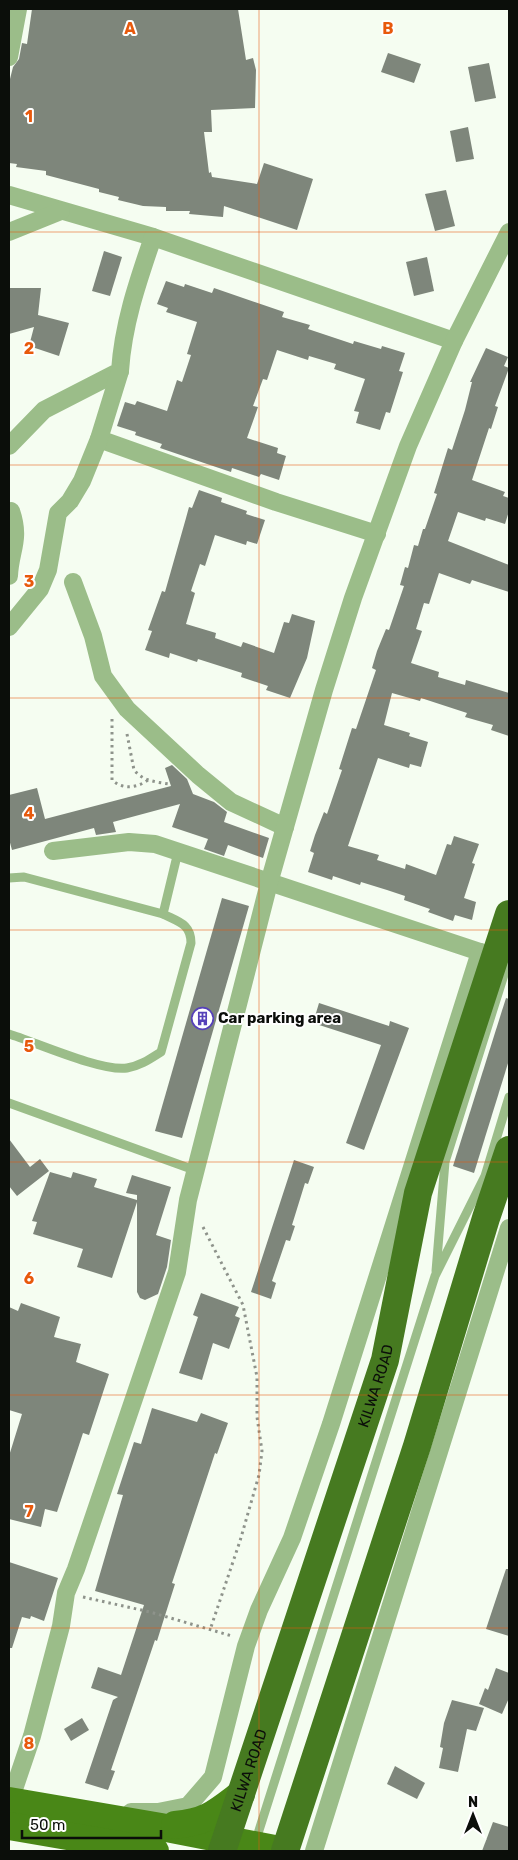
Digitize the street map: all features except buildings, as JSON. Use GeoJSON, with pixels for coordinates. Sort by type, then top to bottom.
{"type":"FeatureCollection","features":[{"type":"Feature","properties":{"kind":"highway","name":"KILWA ROAD"},"geometry":{"type":"LineString","coordinates":[[224,1845],[385,1360],[418,1194],[498,958],[509,914]]}},
{"type":"Feature","properties":{"kind":"highway"},"geometry":{"type":"LineString","coordinates":[[285,1851],[414,1455],[486,1218],[509,1150]]}},
{"type":"Feature","properties":{"kind":"main road"},"geometry":{"type":"LineString","coordinates":[[9,1810],[96,1815],[158,1839],[210,1817],[241,1794]]}},
{"type":"Feature","properties":{"kind":"main road"},"geometry":{"type":"LineString","coordinates":[[9,1810],[158,1839],[285,1851]]}},
{"type":"Feature","properties":{"kind":"street"},"geometry":{"type":"LineString","coordinates":[[9,56],[18,9]]}},
{"type":"Feature","properties":{"kind":"street"},"geometry":{"type":"LineString","coordinates":[[9,195],[153,237],[454,341]]}},
{"type":"Feature","properties":{"kind":"street"},"geometry":{"type":"LineString","coordinates":[[9,232],[61,211]]}},
{"type":"Feature","properties":{"kind":"street"},"geometry":{"type":"LineString","coordinates":[[9,1810],[32,1736],[61,1626],[66,1593],[76,1569],[174,1281],[188,1200],[197,1171],[269,883],[324,690],[408,446],[454,341],[509,232]]}},
{"type":"Feature","properties":{"kind":"street"},"geometry":{"type":"LineString","coordinates":[[9,627],[40,589],[48,570],[58,513],[70,501],[82,481],[99,439],[120,371],[122,347],[132,299],[153,237]]}},
{"type":"Feature","properties":{"kind":"street"},"geometry":{"type":"LineString","coordinates":[[9,446],[44,410],[120,371]]}},
{"type":"Feature","properties":{"kind":"street"},"geometry":{"type":"LineString","coordinates":[[99,439],[200,476],[377,534]]}},
{"type":"Feature","properties":{"kind":"street"},"geometry":{"type":"LineString","coordinates":[[9,576],[16,544],[16,523],[11,511]]}},
{"type":"Feature","properties":{"kind":"street"},"geometry":{"type":"LineString","coordinates":[[73,582],[93,636],[103,676],[127,709],[226,798],[285,827]]}},
{"type":"Feature","properties":{"kind":"street"},"geometry":{"type":"LineString","coordinates":[[53,851],[129,842],[156,844],[498,958],[292,1538],[259,1610],[249,1638],[214,1777],[188,1806],[158,1812],[122,1812],[96,1815]]}},
{"type":"Feature","properties":{"kind":"street"},"geometry":{"type":"LineString","coordinates":[[314,1851],[509,1228]]}},
{"type":"Feature","properties":{"kind":"lane"},"geometry":{"type":"LineString","coordinates":[[163,914],[178,852]]}},
{"type":"Feature","properties":{"kind":"lane"},"geometry":{"type":"LineString","coordinates":[[9,878],[24,877],[163,914],[186,925],[191,932],[191,943],[161,1052],[142,1064],[125,1068],[101,1065],[9,1034]]}},
{"type":"Feature","properties":{"kind":"lane"},"geometry":{"type":"LineString","coordinates":[[435,1276],[445,1162],[498,958]]}},
{"type":"Feature","properties":{"kind":"lane"},"geometry":{"type":"LineString","coordinates":[[253,1848],[435,1276],[485,1176],[509,1096]]}},
{"type":"Feature","properties":{"kind":"lane"},"geometry":{"type":"LineString","coordinates":[[9,1103],[197,1171]]}},
{"type":"Feature","properties":{"kind":"path"},"geometry":{"type":"LineString","coordinates":[[126,726],[134,770],[142,778],[169,784]]}},
{"type":"Feature","properties":{"kind":"path"},"geometry":{"type":"LineString","coordinates":[[112,728],[112,780],[126,788],[141,785],[148,780]]}},
{"type":"Feature","properties":{"kind":"path"},"geometry":{"type":"LineString","coordinates":[[188,1200],[243,1305],[257,1377],[256,1417],[262,1451],[259,1476],[240,1541],[210,1630]]}},
{"type":"Feature","properties":{"kind":"path"},"geometry":{"type":"LineString","coordinates":[[66,1593],[150,1612],[226,1635],[249,1638]]}},
{"type":"Feature","properties":{"kind":"place","name":"Car parking area"},"geometry":{"type":"Point","coordinates":[202,1018]}}]}
